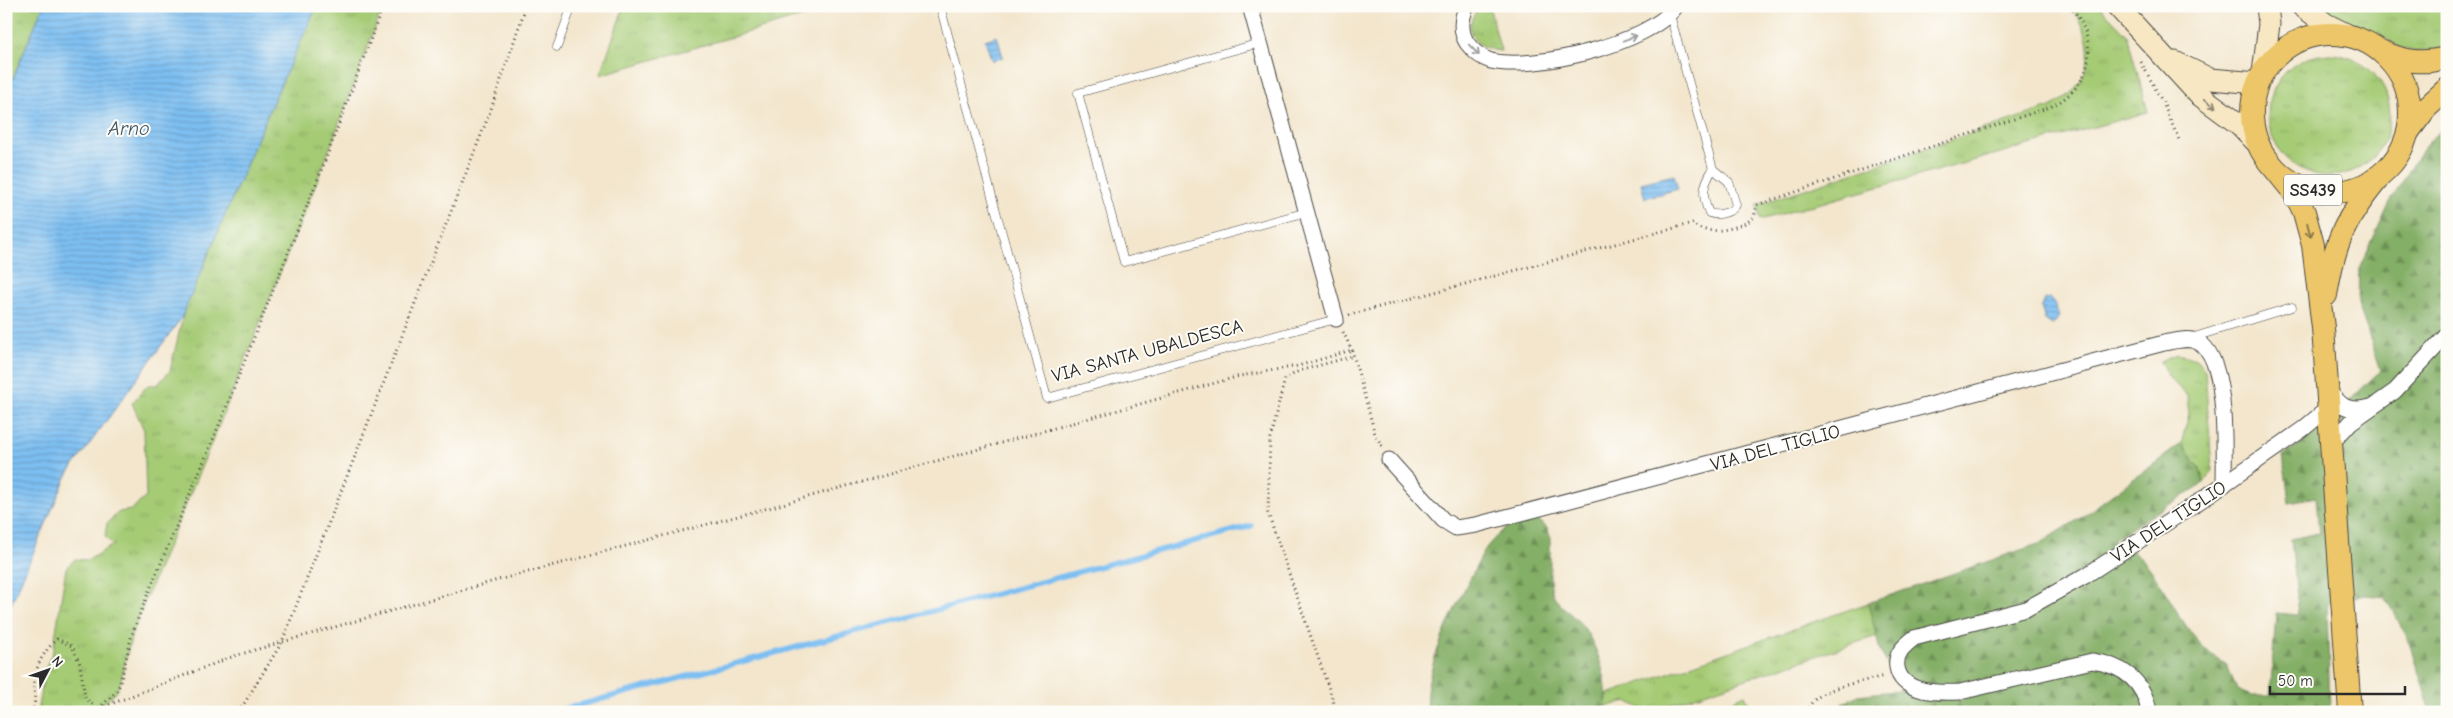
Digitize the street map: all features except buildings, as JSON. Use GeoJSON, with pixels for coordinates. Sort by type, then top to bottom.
{"type":"FeatureCollection","features":[{"type":"Feature","properties":{"kind":"main road"},"geometry":{"type":"LineString","coordinates":[[2117,6],[2145,50],[2198,94],[2240,125],[2296,195],[2304,212],[2312,245],[2323,328],[2350,712]]}},
{"type":"Feature","properties":{"kind":"main road"},"geometry":{"type":"LineString","coordinates":[[2145,50],[2210,79],[2261,78],[2269,24],[2267,6]]}},
{"type":"Feature","properties":{"kind":"main road"},"geometry":{"type":"LineString","coordinates":[[2302,6],[2326,24],[2350,36]]}},
{"type":"Feature","properties":{"kind":"main road","name":"SS439"},"geometry":{"type":"LineString","coordinates":[[2322,34],[2350,36],[2378,49],[2391,61],[2407,91],[2410,116],[2408,133],[2400,151],[2382,173],[2365,184],[2353,189],[2326,192],[2303,187],[2289,179],[2263,152],[2252,112],[2261,78],[2283,50],[2300,40],[2322,34]]}},
{"type":"Feature","properties":{"kind":"main road"},"geometry":{"type":"LineString","coordinates":[[2378,49],[2411,62],[2420,63],[2447,58]]}},
{"type":"Feature","properties":{"kind":"main road"},"geometry":{"type":"LineString","coordinates":[[2408,133],[2426,108],[2447,89]]}},
{"type":"Feature","properties":{"kind":"main road"},"geometry":{"type":"LineString","coordinates":[[2323,328],[2330,269],[2336,245],[2348,219],[2382,173]]}},
{"type":"Feature","properties":{"kind":"street"},"geometry":{"type":"LineString","coordinates":[[1250,6],[1336,319]]}},
{"type":"Feature","properties":{"kind":"street"},"geometry":{"type":"LineString","coordinates":[[1467,6],[1462,28],[1464,38],[1471,48],[1479,56],[1511,64],[1556,58],[1593,50],[1643,33],[1673,11]]}},
{"type":"Feature","properties":{"kind":"street"},"geometry":{"type":"LineString","coordinates":[[2330,445],[2351,422],[2395,391],[2447,335]]}},
{"type":"Feature","properties":{"kind":"street"},"geometry":{"type":"LineString","coordinates":[[2186,340],[2198,342],[2214,360],[2221,393],[2224,485]]}},
{"type":"Feature","properties":{"kind":"street","name":"VIA DEL TIGLIO"},"geometry":{"type":"LineString","coordinates":[[1389,460],[1443,520],[1456,528],[1543,507],[2164,343],[2186,340]]}},
{"type":"Feature","properties":{"kind":"street"},"geometry":{"type":"LineString","coordinates":[[2327,399],[2344,407],[2359,410],[2375,406]]}},
{"type":"Feature","properties":{"kind":"street","name":"VIA DEL TIGLIO"},"geometry":{"type":"LineString","coordinates":[[1898,672],[1896,661],[1902,647],[1914,638],[2026,610],[2085,576],[2224,485],[2327,399]]}},
{"type":"Feature","properties":{"kind":"street"},"geometry":{"type":"LineString","coordinates":[[1898,672],[1905,682],[1918,689],[1940,693],[1960,692],[2092,661],[2110,663],[2125,670],[2139,685],[2149,712]]}},
{"type":"Feature","properties":{"kind":"lane"},"geometry":{"type":"LineString","coordinates":[[557,48],[572,6]]}},
{"type":"Feature","properties":{"kind":"lane","name":"VIA SANTA UBALDESCA"},"geometry":{"type":"LineString","coordinates":[[940,6],[1047,398],[1336,319]]}},
{"type":"Feature","properties":{"kind":"lane"},"geometry":{"type":"LineString","coordinates":[[1673,11],[1713,169],[1730,182],[1736,205],[1733,210],[1716,215],[1709,213],[1703,192],[1705,182],[1713,169]]}},
{"type":"Feature","properties":{"kind":"lane"},"geometry":{"type":"LineString","coordinates":[[1260,43],[1078,93],[1124,262],[1307,212]]}},
{"type":"Feature","properties":{"kind":"lane"},"geometry":{"type":"LineString","coordinates":[[2186,340],[2292,307]]}},
{"type":"Feature","properties":{"kind":"path"},"geometry":{"type":"LineString","coordinates":[[97,710],[116,692],[120,684],[138,617],[225,413],[325,161],[383,6]]}},
{"type":"Feature","properties":{"kind":"path"},"geometry":{"type":"LineString","coordinates":[[239,712],[282,642],[490,112],[526,6]]}},
{"type":"Feature","properties":{"kind":"path"},"geometry":{"type":"LineString","coordinates":[[1746,222],[1754,217],[1757,205],[2050,107],[2067,98],[2079,83],[2090,59],[2090,45],[2084,28],[2070,6]]}},
{"type":"Feature","properties":{"kind":"path"},"geometry":{"type":"LineString","coordinates":[[2145,50],[2180,142]]}},
{"type":"Feature","properties":{"kind":"path"},"geometry":{"type":"LineString","coordinates":[[1389,460],[1375,434],[1352,350],[1336,319],[1693,223]]}},
{"type":"Feature","properties":{"kind":"path"},"geometry":{"type":"LineString","coordinates":[[97,710],[234,656],[498,580],[781,505],[1240,376],[1298,366],[1352,350]]}},
{"type":"Feature","properties":{"kind":"path"},"geometry":{"type":"LineString","coordinates":[[1337,712],[1268,513],[1270,438],[1285,379],[1299,371],[1353,356]]}},
{"type":"Feature","properties":{"kind":"path"},"geometry":{"type":"LineString","coordinates":[[31,712],[34,707],[34,682],[44,652],[57,639],[72,646],[80,664],[85,698],[97,710]]}},
{"type":"Feature","properties":{"kind":"path"},"geometry":{"type":"LineString","coordinates":[[1806,712],[1809,704],[1821,695],[1898,672]]}},
{"type":"Feature","properties":{"kind":"green space"},"geometry":{"type":"Polygon","coordinates":[[[12,6],[43,6],[6,95],[6,19],[12,6]]]}},
{"type":"Feature","properties":{"kind":"green space"},"geometry":{"type":"Polygon","coordinates":[[[317,6],[383,6],[325,161],[217,430],[132,634],[120,684],[116,692],[95,712],[37,712],[45,669],[53,651],[66,568],[75,559],[88,560],[113,545],[105,537],[107,523],[119,512],[131,510],[146,497],[144,430],[132,403],[148,385],[157,385],[170,371],[184,312],[275,97],[317,6]]]}},
{"type":"Feature","properties":{"kind":"green space"},"geometry":{"type":"Polygon","coordinates":[[[624,6],[840,6],[600,75],[624,6]]]}},
{"type":"Feature","properties":{"kind":"green space"},"geometry":{"type":"Polygon","coordinates":[[[1481,6],[1489,6],[1501,51],[1483,46],[1472,36],[1471,22],[1474,14],[1481,6]]]}},
{"type":"Feature","properties":{"kind":"green space"},"geometry":{"type":"Polygon","coordinates":[[[2070,6],[2099,6],[2127,35],[2148,112],[1760,220],[1757,205],[2050,107],[2064,98],[2075,88],[2083,76],[2088,49],[2086,34],[2080,20],[2070,6]]]}},
{"type":"Feature","properties":{"kind":"green space"},"geometry":{"type":"Polygon","coordinates":[[[2314,6],[2447,6],[2447,48],[2415,52],[2401,48],[2353,23],[2337,20],[2314,6]]]}},
{"type":"Feature","properties":{"kind":"green space"},"geometry":{"type":"Polygon","coordinates":[[[2329,54],[2341,55],[2352,59],[2363,64],[2372,72],[2380,81],[2385,92],[2389,103],[2389,127],[2385,138],[2380,149],[2372,158],[2363,166],[2352,171],[2341,175],[2329,176],[2317,175],[2306,171],[2295,166],[2286,158],[2278,149],[2273,138],[2269,127],[2268,115],[2269,103],[2273,92],[2278,81],[2286,72],[2295,64],[2306,59],[2317,55],[2329,54]]]}},
{"type":"Feature","properties":{"kind":"green space"},"geometry":{"type":"Polygon","coordinates":[[[2447,122],[2447,712],[2431,712],[2408,639],[2385,597],[2365,595],[2327,603],[2330,712],[1831,712],[1857,695],[1902,690],[1880,651],[1868,603],[2041,543],[2082,517],[2181,444],[2199,467],[2204,483],[2112,540],[2144,561],[2200,644],[2227,665],[2237,690],[2251,696],[2270,696],[2276,613],[2299,615],[2291,539],[2319,533],[2316,497],[2289,502],[2283,455],[2318,431],[2381,370],[2358,304],[2359,269],[2390,202],[2422,150],[2447,122]]]}},
{"type":"Feature","properties":{"kind":"green space"},"geometry":{"type":"Polygon","coordinates":[[[2178,354],[2196,359],[2205,370],[2212,470],[2204,483],[2199,467],[2181,444],[2189,414],[2187,395],[2170,379],[2160,362],[2178,354]]]}},
{"type":"Feature","properties":{"kind":"green space"},"geometry":{"type":"Polygon","coordinates":[[[1532,519],[1543,524],[1548,530],[1550,576],[1554,596],[1582,625],[1598,655],[1605,680],[1606,703],[1603,712],[1427,712],[1427,693],[1437,651],[1456,606],[1486,548],[1506,529],[1517,523],[1532,519]]]}},
{"type":"Feature","properties":{"kind":"green space"},"geometry":{"type":"Polygon","coordinates":[[[1868,603],[1877,636],[1647,712],[1627,701],[1605,707],[1608,694],[1868,603]]]}},
{"type":"Feature","properties":{"kind":"green space"},"geometry":{"type":"Polygon","coordinates":[[[1745,695],[1753,712],[1709,712],[1745,695]]]}},
{"type":"Feature","properties":{"kind":"water","name":"Arno"},"geometry":{"type":"Polygon","coordinates":[[[43,6],[317,6],[275,97],[182,317],[67,475],[6,616],[6,95],[43,6]]]}},
{"type":"Feature","properties":{"kind":"water"},"geometry":{"type":"Polygon","coordinates":[[[997,36],[1003,57],[992,61],[985,40],[997,36]]]}},
{"type":"Feature","properties":{"kind":"water"},"geometry":{"type":"Polygon","coordinates":[[[1674,175],[1678,189],[1645,198],[1641,183],[1674,175]]]}},
{"type":"Feature","properties":{"kind":"water"},"geometry":{"type":"Polygon","coordinates":[[[2050,298],[2055,304],[2059,316],[2052,325],[2045,320],[2041,307],[2044,299],[2050,298]]]}},
{"type":"Feature","properties":{"kind":"waterway"},"geometry":{"type":"LineString","coordinates":[[553,712],[1251,526]]}}]}
